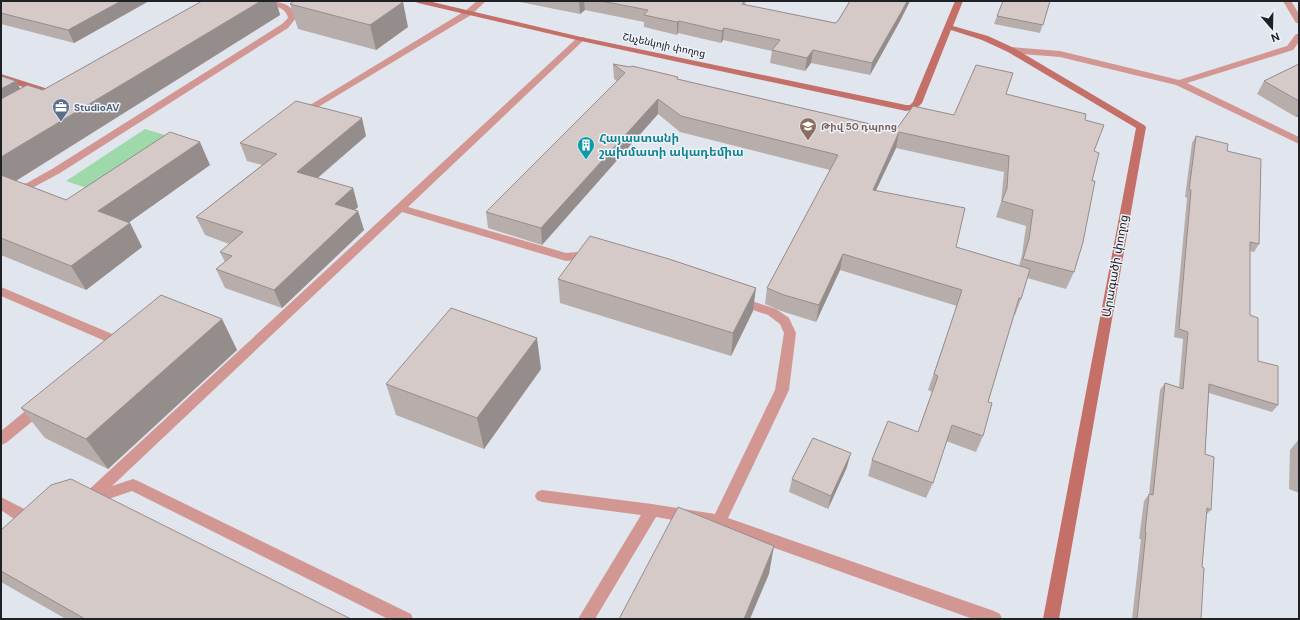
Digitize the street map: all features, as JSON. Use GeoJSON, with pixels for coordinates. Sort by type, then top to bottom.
{"type":"FeatureCollection","features":[{"type":"Feature","properties":{"kind":"street","name":"Շևչենկոյի փողոց"},"geometry":{"type":"LineString","coordinates":[[418,1],[581,39],[906,108],[913,107],[917,103],[948,27]]}},
{"type":"Feature","properties":{"kind":"street"},"geometry":{"type":"LineString","coordinates":[[948,27],[958,1]]}},
{"type":"Feature","properties":{"kind":"street","name":"Արագածի փողոց"},"geometry":{"type":"LineString","coordinates":[[948,27],[985,38],[1011,50],[1141,127],[1051,619]]}},
{"type":"Feature","properties":{"kind":"street"},"geometry":{"type":"LineString","coordinates":[[1,77],[47,92]]}},
{"type":"Feature","properties":{"kind":"lane"},"geometry":{"type":"LineString","coordinates":[[1,190],[30,185],[56,171],[286,26],[292,18],[291,12],[286,7],[260,1]]}},
{"type":"Feature","properties":{"kind":"lane"},"geometry":{"type":"LineString","coordinates":[[302,113],[468,13],[482,1]]}},
{"type":"Feature","properties":{"kind":"lane"},"geometry":{"type":"LineString","coordinates":[[1287,1],[1299,21]]}},
{"type":"Feature","properties":{"kind":"lane"},"geometry":{"type":"LineString","coordinates":[[1179,83],[1290,48],[1299,36]]}},
{"type":"Feature","properties":{"kind":"lane"},"geometry":{"type":"LineString","coordinates":[[87,500],[581,39]]}},
{"type":"Feature","properties":{"kind":"lane"},"geometry":{"type":"LineString","coordinates":[[1011,50],[1060,54],[1179,83],[1299,141]]}},
{"type":"Feature","properties":{"kind":"lane"},"geometry":{"type":"LineString","coordinates":[[399,208],[566,258],[594,254],[602,256]]}},
{"type":"Feature","properties":{"kind":"lane"},"geometry":{"type":"LineString","coordinates":[[1,291],[120,342],[108,352]]}},
{"type":"Feature","properties":{"kind":"lane"},"geometry":{"type":"LineString","coordinates":[[719,522],[782,390],[790,333],[785,321],[772,312],[728,297]]}},
{"type":"Feature","properties":{"kind":"lane"},"geometry":{"type":"LineString","coordinates":[[1,439],[49,400]]}},
{"type":"Feature","properties":{"kind":"lane"},"geometry":{"type":"LineString","coordinates":[[72,505],[133,485],[405,619]]}},
{"type":"Feature","properties":{"kind":"lane"},"geometry":{"type":"LineString","coordinates":[[542,496],[652,510],[719,522],[994,619]]}},
{"type":"Feature","properties":{"kind":"lane"},"geometry":{"type":"LineString","coordinates":[[1,503],[37,517],[18,530]]}},
{"type":"Feature","properties":{"kind":"lane"},"geometry":{"type":"LineString","coordinates":[[586,619],[652,510]]}},
{"type":"Feature","properties":{"kind":"green space"},"geometry":{"type":"Polygon","coordinates":[[[145,129],[185,141],[107,195],[66,181],[145,129]]]}},
{"type":"Feature","properties":{"kind":"building"},"geometry":{"type":"Polygon","coordinates":[[[1,1],[121,1],[68,30],[1,13],[1,1]]]}},
{"type":"Feature","properties":{"kind":"building"},"geometry":{"type":"Polygon","coordinates":[[[202,1],[261,1],[1,157],[1,99],[27,85],[43,90],[202,1]]]}},
{"type":"Feature","properties":{"kind":"building"},"geometry":{"type":"Polygon","coordinates":[[[294,1],[403,2],[370,25],[290,4],[294,1]]]}},
{"type":"Feature","properties":{"kind":"building"},"geometry":{"type":"Polygon","coordinates":[[[601,1],[745,1],[742,4],[835,23],[838,21],[850,1],[907,1],[872,63],[813,50],[807,58],[772,50],[780,40],[724,28],[722,31],[644,15],[648,10],[601,1]]]}},
{"type":"Feature","properties":{"kind":"building"},"geometry":{"type":"Polygon","coordinates":[[[1003,1],[1050,1],[1043,25],[997,16],[1003,1]]]}},
{"type":"Feature","properties":{"kind":"building"},"geometry":{"type":"Polygon","coordinates":[[[613,64],[630,67],[632,66],[678,77],[677,79],[896,130],[913,106],[954,115],[976,65],[1013,73],[1006,94],[1086,114],[1085,120],[1104,125],[1094,151],[1099,153],[1092,181],[1095,181],[1083,242],[1074,272],[1023,259],[1029,239],[1033,210],[1002,201],[1007,188],[1009,156],[899,132],[873,190],[965,208],[956,247],[1030,269],[1021,299],[1019,298],[988,402],[992,403],[983,436],[952,425],[933,483],[872,460],[888,421],[918,432],[938,376],[934,374],[962,290],[843,254],[819,305],[784,295],[767,288],[838,155],[681,116],[658,99],[541,228],[486,212],[625,73],[613,64]]]}},
{"type":"Feature","properties":{"kind":"building"},"geometry":{"type":"Polygon","coordinates":[[[1299,64],[1299,101],[1264,81],[1299,64]]]}},
{"type":"Feature","properties":{"kind":"building"},"geometry":{"type":"Polygon","coordinates":[[[1,76],[16,81],[1,89],[1,76]]]}},
{"type":"Feature","properties":{"kind":"building"},"geometry":{"type":"Polygon","coordinates":[[[296,101],[362,118],[297,172],[353,188],[335,204],[358,211],[274,290],[216,269],[232,256],[220,252],[243,232],[196,217],[277,154],[240,143],[296,101]]]}},
{"type":"Feature","properties":{"kind":"building"},"geometry":{"type":"Polygon","coordinates":[[[170,132],[200,142],[98,211],[130,223],[71,266],[1,238],[1,175],[66,200],[170,132]]]}},
{"type":"Feature","properties":{"kind":"building"},"geometry":{"type":"Polygon","coordinates":[[[1196,136],[1228,144],[1227,151],[1261,159],[1259,244],[1250,242],[1250,315],[1258,318],[1258,361],[1278,366],[1278,405],[1209,384],[1205,454],[1214,457],[1211,510],[1207,508],[1202,567],[1204,568],[1201,619],[1137,619],[1149,494],[1153,495],[1165,383],[1183,389],[1188,332],[1179,329],[1191,190],[1189,190],[1196,136]]]}},
{"type":"Feature","properties":{"kind":"building"},"geometry":{"type":"Polygon","coordinates":[[[590,236],[669,259],[756,288],[733,333],[558,279],[590,236]]]}},
{"type":"Feature","properties":{"kind":"building"},"geometry":{"type":"Polygon","coordinates":[[[161,295],[222,319],[86,439],[21,408],[161,295]]]}},
{"type":"Feature","properties":{"kind":"building"},"geometry":{"type":"Polygon","coordinates":[[[451,308],[537,338],[477,418],[386,384],[451,308]]]}},
{"type":"Feature","properties":{"kind":"building"},"geometry":{"type":"Polygon","coordinates":[[[813,438],[851,453],[831,496],[792,479],[813,438]]]}},
{"type":"Feature","properties":{"kind":"building"},"geometry":{"type":"Polygon","coordinates":[[[71,479],[351,619],[85,619],[1,571],[1,530],[51,485],[71,479]]]}},
{"type":"Feature","properties":{"kind":"building"},"geometry":{"type":"Polygon","coordinates":[[[678,507],[774,546],[744,619],[619,619],[678,507]]]}},
{"type":"Feature","properties":{"kind":"place","name":"StudioAV"},"geometry":{"type":"Point","coordinates":[61,122]}},
{"type":"Feature","properties":{"kind":"place","name":"Թիվ 50 դպրոց"},"geometry":{"type":"Point","coordinates":[808,141]}},
{"type":"Feature","properties":{"kind":"place","name":"Հայաստանի շախմատի ակադեմիա"},"geometry":{"type":"Point","coordinates":[586,160]}}]}
